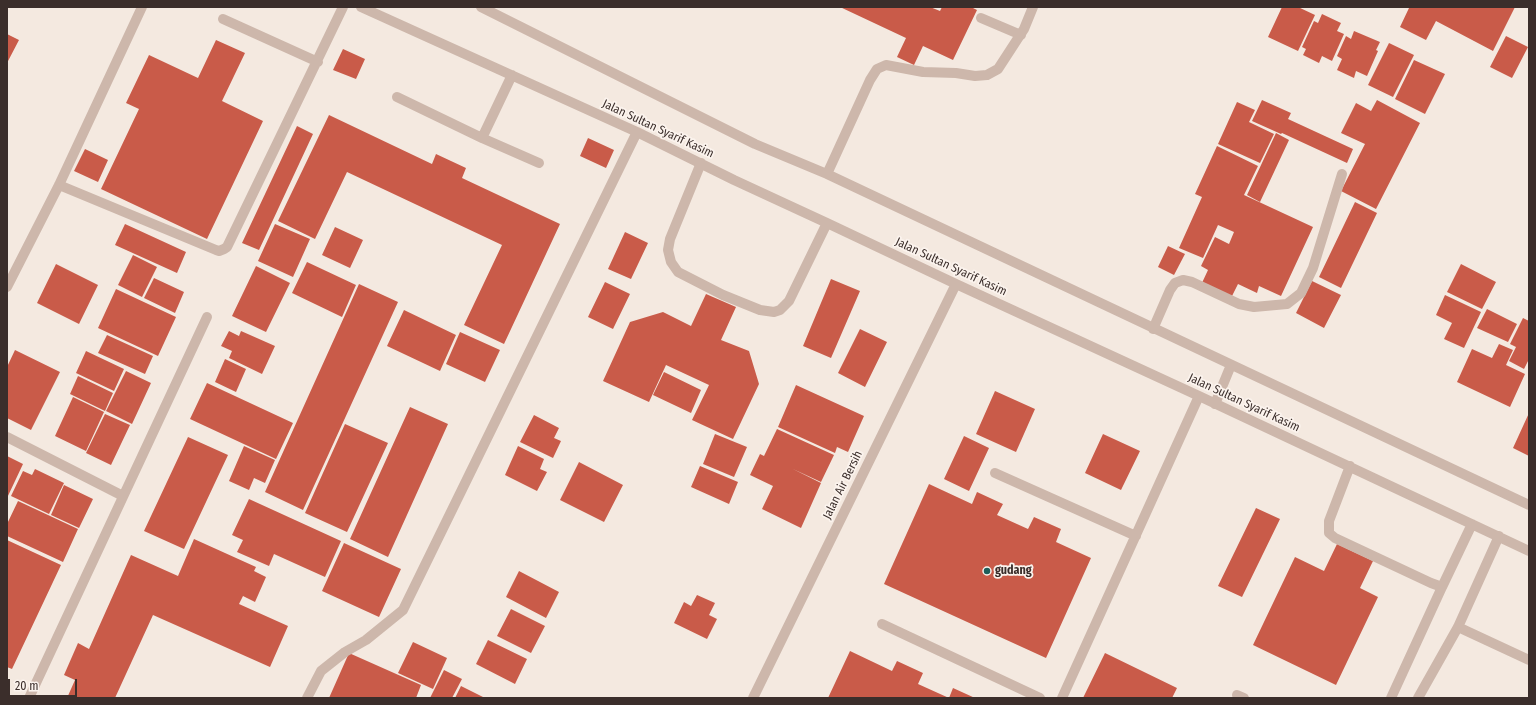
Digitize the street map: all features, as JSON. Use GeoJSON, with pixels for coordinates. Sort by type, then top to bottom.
{"type":"FeatureCollection","features":[{"type":"Feature","properties":{"kind":"street"},"geometry":{"type":"LineString","coordinates":[[7,287],[59,185],[142,7]]}},
{"type":"Feature","properties":{"kind":"street"},"geometry":{"type":"LineString","coordinates":[[59,185],[216,250],[219,251],[224,249],[318,62],[343,7]]}},
{"type":"Feature","properties":{"kind":"street","name":"Jalan Sultan Syarif Kasim"},"geometry":{"type":"LineString","coordinates":[[361,7],[637,132],[734,180],[1529,550]]}},
{"type":"Feature","properties":{"kind":"street"},"geometry":{"type":"LineString","coordinates":[[481,7],[755,144],[827,174],[1529,505]]}},
{"type":"Feature","properties":{"kind":"street"},"geometry":{"type":"LineString","coordinates":[[827,174],[870,80],[877,69],[886,65],[923,72],[956,73],[975,76],[987,75],[998,69],[1021,35],[1034,7]]}},
{"type":"Feature","properties":{"kind":"street"},"geometry":{"type":"LineString","coordinates":[[981,18],[1021,35]]}},
{"type":"Feature","properties":{"kind":"street"},"geometry":{"type":"LineString","coordinates":[[223,19],[318,62]]}},
{"type":"Feature","properties":{"kind":"street"},"geometry":{"type":"LineString","coordinates":[[482,138],[512,75]]}},
{"type":"Feature","properties":{"kind":"street"},"geometry":{"type":"LineString","coordinates":[[397,97],[482,138],[539,163]]}},
{"type":"Feature","properties":{"kind":"street"},"geometry":{"type":"LineString","coordinates":[[307,698],[321,671],[345,652],[366,640],[403,610],[637,132]]}},
{"type":"Feature","properties":{"kind":"street"},"geometry":{"type":"LineString","coordinates":[[701,163],[670,239],[668,250],[671,262],[678,272],[723,295],[760,310],[774,312],[780,310],[789,300],[827,223]]}},
{"type":"Feature","properties":{"kind":"street"},"geometry":{"type":"LineString","coordinates":[[1153,329],[1170,290],[1175,283],[1183,280],[1192,282],[1239,304],[1254,307],[1287,304],[1297,297],[1301,293],[1313,268],[1342,174]]}},
{"type":"Feature","properties":{"kind":"street","name":"Jalan Air Bersih"},"geometry":{"type":"LineString","coordinates":[[752,698],[956,284]]}},
{"type":"Feature","properties":{"kind":"street"},"geometry":{"type":"LineString","coordinates":[[29,698],[207,317]]}},
{"type":"Feature","properties":{"kind":"street"},"geometry":{"type":"LineString","coordinates":[[1215,404],[1232,365]]}},
{"type":"Feature","properties":{"kind":"street"},"geometry":{"type":"LineString","coordinates":[[1062,698],[1199,396]]}},
{"type":"Feature","properties":{"kind":"street"},"geometry":{"type":"LineString","coordinates":[[7,438],[123,496]]}},
{"type":"Feature","properties":{"kind":"street"},"geometry":{"type":"LineString","coordinates":[[1350,466],[1328,520],[1329,533],[1334,538],[1430,583],[1442,587]]}},
{"type":"Feature","properties":{"kind":"street"},"geometry":{"type":"LineString","coordinates":[[995,473],[1136,536]]}},
{"type":"Feature","properties":{"kind":"street"},"geometry":{"type":"LineString","coordinates":[[1390,698],[1472,524]]}},
{"type":"Feature","properties":{"kind":"street"},"geometry":{"type":"LineString","coordinates":[[1418,698],[1458,628],[1499,536]]}},
{"type":"Feature","properties":{"kind":"street"},"geometry":{"type":"LineString","coordinates":[[882,624],[1040,698]]}},
{"type":"Feature","properties":{"kind":"street"},"geometry":{"type":"LineString","coordinates":[[1458,628],[1529,660]]}},
{"type":"Feature","properties":{"kind":"building"},"geometry":{"type":"Polygon","coordinates":[[[840,7],[930,7],[940,11],[942,7],[971,7],[977,10],[953,60],[923,46],[914,65],[897,57],[906,38],[840,7]]]}},
{"type":"Feature","properties":{"kind":"building"},"geometry":{"type":"Polygon","coordinates":[[[1282,7],[1298,7],[1315,15],[1298,51],[1268,37],[1282,7]]]}},
{"type":"Feature","properties":{"kind":"building"},"geometry":{"type":"Polygon","coordinates":[[[1406,7],[1515,7],[1493,51],[1436,21],[1426,40],[1400,27],[1409,8],[1406,7]]]}},
{"type":"Feature","properties":{"kind":"building"},"geometry":{"type":"Polygon","coordinates":[[[1322,14],[1341,23],[1337,31],[1344,34],[1332,61],[1322,56],[1319,63],[1303,55],[1306,49],[1302,47],[1314,21],[1318,23],[1322,14]]]}},
{"type":"Feature","properties":{"kind":"building"},"geometry":{"type":"Polygon","coordinates":[[[1354,31],[1380,42],[1376,50],[1378,51],[1367,76],[1356,71],[1354,78],[1337,70],[1342,59],[1337,56],[1346,36],[1351,39],[1354,31]]]}},
{"type":"Feature","properties":{"kind":"building"},"geometry":{"type":"Polygon","coordinates":[[[7,34],[19,40],[7,63],[7,34]]]}},
{"type":"Feature","properties":{"kind":"building"},"geometry":{"type":"Polygon","coordinates":[[[1506,36],[1528,47],[1512,78],[1490,67],[1506,36]]]}},
{"type":"Feature","properties":{"kind":"building"},"geometry":{"type":"Polygon","coordinates":[[[216,40],[245,53],[222,101],[263,121],[207,239],[101,189],[139,109],[126,103],[149,55],[198,78],[216,40]]]}},
{"type":"Feature","properties":{"kind":"building"},"geometry":{"type":"Polygon","coordinates":[[[1389,43],[1414,55],[1393,97],[1368,85],[1389,43]]]}},
{"type":"Feature","properties":{"kind":"building"},"geometry":{"type":"Polygon","coordinates":[[[343,49],[365,59],[356,79],[333,70],[343,49]]]}},
{"type":"Feature","properties":{"kind":"building"},"geometry":{"type":"Polygon","coordinates":[[[1414,60],[1445,74],[1425,114],[1395,99],[1414,60]]]}},
{"type":"Feature","properties":{"kind":"building"},"geometry":{"type":"Polygon","coordinates":[[[1262,100],[1291,113],[1288,119],[1353,149],[1347,163],[1252,121],[1262,100]]]}},
{"type":"Feature","properties":{"kind":"building"},"geometry":{"type":"Polygon","coordinates":[[[1377,100],[1420,123],[1376,209],[1341,191],[1365,144],[1341,133],[1356,103],[1371,111],[1377,100]]]}},
{"type":"Feature","properties":{"kind":"building"},"geometry":{"type":"Polygon","coordinates":[[[1237,102],[1255,110],[1249,122],[1274,134],[1260,163],[1218,144],[1237,102]]]}},
{"type":"Feature","properties":{"kind":"building"},"geometry":{"type":"Polygon","coordinates":[[[329,115],[432,164],[436,154],[466,168],[462,178],[560,224],[504,344],[464,325],[502,245],[347,172],[315,239],[278,221],[329,115]]]}},
{"type":"Feature","properties":{"kind":"building"},"geometry":{"type":"Polygon","coordinates":[[[297,126],[313,134],[259,250],[242,243],[297,126]]]}},
{"type":"Feature","properties":{"kind":"building"},"geometry":{"type":"Polygon","coordinates":[[[1276,133],[1289,140],[1260,202],[1247,195],[1276,133]]]}},
{"type":"Feature","properties":{"kind":"building"},"geometry":{"type":"Polygon","coordinates":[[[588,138],[614,150],[606,168],[580,156],[588,138]]]}},
{"type":"Feature","properties":{"kind":"building"},"geometry":{"type":"Polygon","coordinates":[[[1217,146],[1258,166],[1244,195],[1313,227],[1281,296],[1259,286],[1257,293],[1238,284],[1231,298],[1201,285],[1208,270],[1201,266],[1215,237],[1229,244],[1234,232],[1218,225],[1203,258],[1179,248],[1202,197],[1195,194],[1217,146]]]}},
{"type":"Feature","properties":{"kind":"building"},"geometry":{"type":"Polygon","coordinates":[[[85,149],[108,160],[98,182],[74,171],[85,149]]]}},
{"type":"Feature","properties":{"kind":"building"},"geometry":{"type":"Polygon","coordinates":[[[1355,202],[1377,213],[1341,288],[1319,277],[1355,202]]]}},
{"type":"Feature","properties":{"kind":"building"},"geometry":{"type":"Polygon","coordinates":[[[125,224],[186,252],[177,273],[115,245],[125,224]]]}},
{"type":"Feature","properties":{"kind":"building"},"geometry":{"type":"Polygon","coordinates":[[[275,224],[310,239],[293,277],[258,261],[275,224]]]}},
{"type":"Feature","properties":{"kind":"building"},"geometry":{"type":"Polygon","coordinates":[[[335,227],[363,240],[350,268],[322,255],[335,227]]]}},
{"type":"Feature","properties":{"kind":"building"},"geometry":{"type":"Polygon","coordinates":[[[625,232],[648,243],[631,279],[608,269],[625,232]]]}},
{"type":"Feature","properties":{"kind":"building"},"geometry":{"type":"Polygon","coordinates":[[[1168,246],[1185,254],[1174,275],[1158,267],[1168,246]]]}},
{"type":"Feature","properties":{"kind":"building"},"geometry":{"type":"Polygon","coordinates":[[[133,255],[157,267],[142,297],[118,285],[133,255]]]}},
{"type":"Feature","properties":{"kind":"building"},"geometry":{"type":"Polygon","coordinates":[[[307,262],[356,285],[342,317],[292,293],[307,262]]]}},
{"type":"Feature","properties":{"kind":"building"},"geometry":{"type":"Polygon","coordinates":[[[56,264],[98,285],[79,324],[37,303],[56,264]]]}},
{"type":"Feature","properties":{"kind":"building"},"geometry":{"type":"Polygon","coordinates":[[[1461,264],[1496,282],[1482,309],[1447,292],[1461,264]]]}},
{"type":"Feature","properties":{"kind":"building"},"geometry":{"type":"Polygon","coordinates":[[[256,266],[290,283],[266,332],[232,316],[256,266]]]}},
{"type":"Feature","properties":{"kind":"building"},"geometry":{"type":"Polygon","coordinates":[[[154,278],[184,292],[175,313],[144,298],[154,278]]]}},
{"type":"Feature","properties":{"kind":"building"},"geometry":{"type":"Polygon","coordinates":[[[831,279],[860,291],[831,358],[803,346],[831,279]]]}},
{"type":"Feature","properties":{"kind":"building"},"geometry":{"type":"Polygon","coordinates":[[[1312,281],[1341,295],[1324,328],[1296,313],[1312,281]]]}},
{"type":"Feature","properties":{"kind":"building"},"geometry":{"type":"Polygon","coordinates":[[[605,282],[630,294],[613,329],[588,317],[605,282]]]}},
{"type":"Feature","properties":{"kind":"building"},"geometry":{"type":"Polygon","coordinates":[[[359,284],[398,302],[303,510],[265,492],[359,284]]]}},
{"type":"Feature","properties":{"kind":"building"},"geometry":{"type":"Polygon","coordinates":[[[116,289],[176,317],[158,356],[98,328],[116,289]]]}},
{"type":"Feature","properties":{"kind":"building"},"geometry":{"type":"Polygon","coordinates":[[[706,294],[736,307],[721,340],[749,351],[759,384],[733,439],[692,420],[709,385],[666,365],[649,402],[603,381],[630,322],[663,312],[691,326],[706,294]]]}},
{"type":"Feature","properties":{"kind":"building"},"geometry":{"type":"Polygon","coordinates":[[[1445,295],[1481,312],[1464,348],[1444,339],[1452,323],[1436,315],[1445,295]]]}},
{"type":"Feature","properties":{"kind":"building"},"geometry":{"type":"Polygon","coordinates":[[[1487,309],[1517,324],[1508,342],[1477,328],[1487,309]]]}},
{"type":"Feature","properties":{"kind":"building"},"geometry":{"type":"Polygon","coordinates":[[[404,310],[456,335],[440,371],[387,346],[404,310]]]}},
{"type":"Feature","properties":{"kind":"building"},"geometry":{"type":"Polygon","coordinates":[[[1523,318],[1529,321],[1529,359],[1524,369],[1509,361],[1516,347],[1510,344],[1523,318]]]}},
{"type":"Feature","properties":{"kind":"building"},"geometry":{"type":"Polygon","coordinates":[[[860,329],[887,342],[865,387],[838,373],[860,329]]]}},
{"type":"Feature","properties":{"kind":"building"},"geometry":{"type":"Polygon","coordinates":[[[229,331],[239,336],[241,331],[275,346],[262,374],[229,358],[232,351],[221,346],[229,331]]]}},
{"type":"Feature","properties":{"kind":"building"},"geometry":{"type":"Polygon","coordinates":[[[460,332],[500,350],[485,382],[446,364],[460,332]]]}},
{"type":"Feature","properties":{"kind":"building"},"geometry":{"type":"Polygon","coordinates":[[[107,335],[153,356],[145,374],[98,353],[107,335]]]}},
{"type":"Feature","properties":{"kind":"building"},"geometry":{"type":"Polygon","coordinates":[[[1499,344],[1513,350],[1506,365],[1525,374],[1510,407],[1457,382],[1472,349],[1492,358],[1499,344]]]}},
{"type":"Feature","properties":{"kind":"building"},"geometry":{"type":"Polygon","coordinates":[[[15,350],[60,372],[31,430],[7,418],[7,367],[15,350]]]}},
{"type":"Feature","properties":{"kind":"building"},"geometry":{"type":"Polygon","coordinates":[[[86,351],[124,369],[114,391],[76,373],[86,351]]]}},
{"type":"Feature","properties":{"kind":"building"},"geometry":{"type":"Polygon","coordinates":[[[225,359],[246,369],[236,392],[215,382],[225,359]]]}},
{"type":"Feature","properties":{"kind":"building"},"geometry":{"type":"Polygon","coordinates":[[[126,371],[151,383],[132,424],[106,411],[126,371]]]}},
{"type":"Feature","properties":{"kind":"building"},"geometry":{"type":"Polygon","coordinates":[[[664,372],[701,390],[691,413],[653,395],[664,372]]]}},
{"type":"Feature","properties":{"kind":"building"},"geometry":{"type":"Polygon","coordinates":[[[78,376],[113,393],[105,411],[70,394],[78,376]]]}},
{"type":"Feature","properties":{"kind":"building"},"geometry":{"type":"Polygon","coordinates":[[[207,383],[293,423],[276,459],[190,419],[207,383]]]}},
{"type":"Feature","properties":{"kind":"building"},"geometry":{"type":"Polygon","coordinates":[[[796,385],[864,416],[848,452],[837,447],[835,453],[778,427],[796,385]]]}},
{"type":"Feature","properties":{"kind":"building"},"geometry":{"type":"Polygon","coordinates":[[[995,391],[1035,409],[1016,452],[976,434],[995,391]]]}},
{"type":"Feature","properties":{"kind":"building"},"geometry":{"type":"Polygon","coordinates":[[[73,397],[104,412],[86,451],[55,436],[73,397]]]}},
{"type":"Feature","properties":{"kind":"building"},"geometry":{"type":"Polygon","coordinates":[[[410,407],[448,424],[388,557],[350,539],[410,407]]]}},
{"type":"Feature","properties":{"kind":"building"},"geometry":{"type":"Polygon","coordinates":[[[1529,413],[1529,456],[1513,448],[1529,413]]]}},
{"type":"Feature","properties":{"kind":"building"},"geometry":{"type":"Polygon","coordinates":[[[105,414],[130,425],[111,465],[86,453],[105,414]]]}},
{"type":"Feature","properties":{"kind":"building"},"geometry":{"type":"Polygon","coordinates":[[[534,415],[559,428],[554,438],[561,441],[553,458],[520,442],[534,415]]]}},
{"type":"Feature","properties":{"kind":"building"},"geometry":{"type":"Polygon","coordinates":[[[345,424],[388,443],[347,532],[305,513],[345,424]]]}},
{"type":"Feature","properties":{"kind":"building"},"geometry":{"type":"Polygon","coordinates":[[[777,429],[834,455],[821,482],[793,469],[821,483],[801,528],[762,509],[773,486],[750,475],[760,454],[764,456],[777,429]]]}},
{"type":"Feature","properties":{"kind":"building"},"geometry":{"type":"Polygon","coordinates":[[[715,434],[747,447],[734,477],[703,464],[715,434]]]}},
{"type":"Feature","properties":{"kind":"building"},"geometry":{"type":"Polygon","coordinates":[[[1103,434],[1140,451],[1121,490],[1085,473],[1103,434]]]}},
{"type":"Feature","properties":{"kind":"building"},"geometry":{"type":"Polygon","coordinates":[[[964,436],[989,448],[969,491],[944,479],[964,436]]]}},
{"type":"Feature","properties":{"kind":"building"},"geometry":{"type":"Polygon","coordinates":[[[188,437],[228,455],[184,549],[144,531],[188,437]]]}},
{"type":"Feature","properties":{"kind":"building"},"geometry":{"type":"Polygon","coordinates":[[[244,446],[275,460],[265,483],[254,478],[249,490],[229,481],[244,446]]]}},
{"type":"Feature","properties":{"kind":"building"},"geometry":{"type":"Polygon","coordinates":[[[518,446],[544,459],[540,469],[547,472],[537,491],[505,475],[518,446]]]}},
{"type":"Feature","properties":{"kind":"building"},"geometry":{"type":"Polygon","coordinates":[[[7,456],[23,464],[7,498],[7,456]]]}},
{"type":"Feature","properties":{"kind":"building"},"geometry":{"type":"Polygon","coordinates":[[[579,462],[623,485],[604,522],[560,500],[579,462]]]}},
{"type":"Feature","properties":{"kind":"building"},"geometry":{"type":"Polygon","coordinates":[[[700,466],[738,482],[729,504],[691,487],[700,466]]]}},
{"type":"Feature","properties":{"kind":"building"},"geometry":{"type":"Polygon","coordinates":[[[35,469],[64,483],[49,514],[11,496],[23,471],[32,475],[35,469]]]}},
{"type":"Feature","properties":{"kind":"building","name":"gudang"},"geometry":{"type":"Polygon","coordinates":[[[929,484],[972,504],[977,492],[1003,504],[997,515],[1028,529],[1034,517],[1061,529],[1056,542],[1091,558],[1046,658],[884,584],[929,484]]]}},
{"type":"Feature","properties":{"kind":"building"},"geometry":{"type":"Polygon","coordinates":[[[64,485],[93,499],[79,528],[51,515],[64,485]]]}},
{"type":"Feature","properties":{"kind":"building"},"geometry":{"type":"Polygon","coordinates":[[[249,499],[341,541],[325,577],[274,554],[269,566],[237,552],[243,540],[232,535],[249,499]]]}},
{"type":"Feature","properties":{"kind":"building"},"geometry":{"type":"Polygon","coordinates":[[[18,501],[78,529],[63,562],[7,536],[7,524],[18,501]]]}},
{"type":"Feature","properties":{"kind":"building"},"geometry":{"type":"Polygon","coordinates":[[[1256,508],[1280,519],[1242,597],[1218,586],[1256,508]]]}},
{"type":"Feature","properties":{"kind":"building"},"geometry":{"type":"Polygon","coordinates":[[[194,539],[256,567],[254,571],[266,577],[255,602],[243,596],[239,604],[288,626],[270,667],[153,615],[115,698],[67,698],[75,680],[64,675],[78,643],[89,649],[131,555],[178,576],[194,539]]]}},
{"type":"Feature","properties":{"kind":"building"},"geometry":{"type":"Polygon","coordinates":[[[7,540],[61,565],[12,669],[7,667],[7,540]]]}},
{"type":"Feature","properties":{"kind":"building"},"geometry":{"type":"Polygon","coordinates":[[[344,543],[401,569],[379,617],[322,591],[344,543]]]}},
{"type":"Feature","properties":{"kind":"building"},"geometry":{"type":"Polygon","coordinates":[[[1337,544],[1373,561],[1360,588],[1378,597],[1336,685],[1253,645],[1295,557],[1324,571],[1337,544]]]}},
{"type":"Feature","properties":{"kind":"building"},"geometry":{"type":"Polygon","coordinates":[[[519,571],[559,592],[546,618],[506,597],[519,571]]]}},
{"type":"Feature","properties":{"kind":"building"},"geometry":{"type":"Polygon","coordinates":[[[697,595],[715,603],[709,615],[717,619],[707,639],[674,623],[684,602],[691,606],[697,595]]]}},
{"type":"Feature","properties":{"kind":"building"},"geometry":{"type":"Polygon","coordinates":[[[511,609],[545,626],[531,653],[497,636],[511,609]]]}},
{"type":"Feature","properties":{"kind":"building"},"geometry":{"type":"Polygon","coordinates":[[[488,640],[527,659],[515,684],[476,664],[488,640]]]}},
{"type":"Feature","properties":{"kind":"building"},"geometry":{"type":"Polygon","coordinates":[[[413,642],[447,658],[433,689],[398,673],[413,642]]]}},
{"type":"Feature","properties":{"kind":"building"},"geometry":{"type":"Polygon","coordinates":[[[850,651],[892,671],[897,661],[923,673],[918,684],[949,698],[828,698],[850,651]]]}},
{"type":"Feature","properties":{"kind":"building"},"geometry":{"type":"Polygon","coordinates":[[[349,653],[421,685],[416,698],[329,698],[349,653]]]}},
{"type":"Feature","properties":{"kind":"building"},"geometry":{"type":"Polygon","coordinates":[[[1105,653],[1177,688],[1172,698],[1083,698],[1105,653]]]}},
{"type":"Feature","properties":{"kind":"building"},"geometry":{"type":"Polygon","coordinates":[[[444,670],[462,679],[452,698],[430,698],[444,670]]]}},
{"type":"Feature","properties":{"kind":"building"},"geometry":{"type":"Polygon","coordinates":[[[461,686],[485,698],[455,698],[461,686]]]}},
{"type":"Feature","properties":{"kind":"building"},"geometry":{"type":"Polygon","coordinates":[[[953,688],[975,698],[949,698],[953,688]]]}},
{"type":"Feature","properties":{"kind":"place","name":"gudang"},"geometry":{"type":"Point","coordinates":[987,571]}}]}
